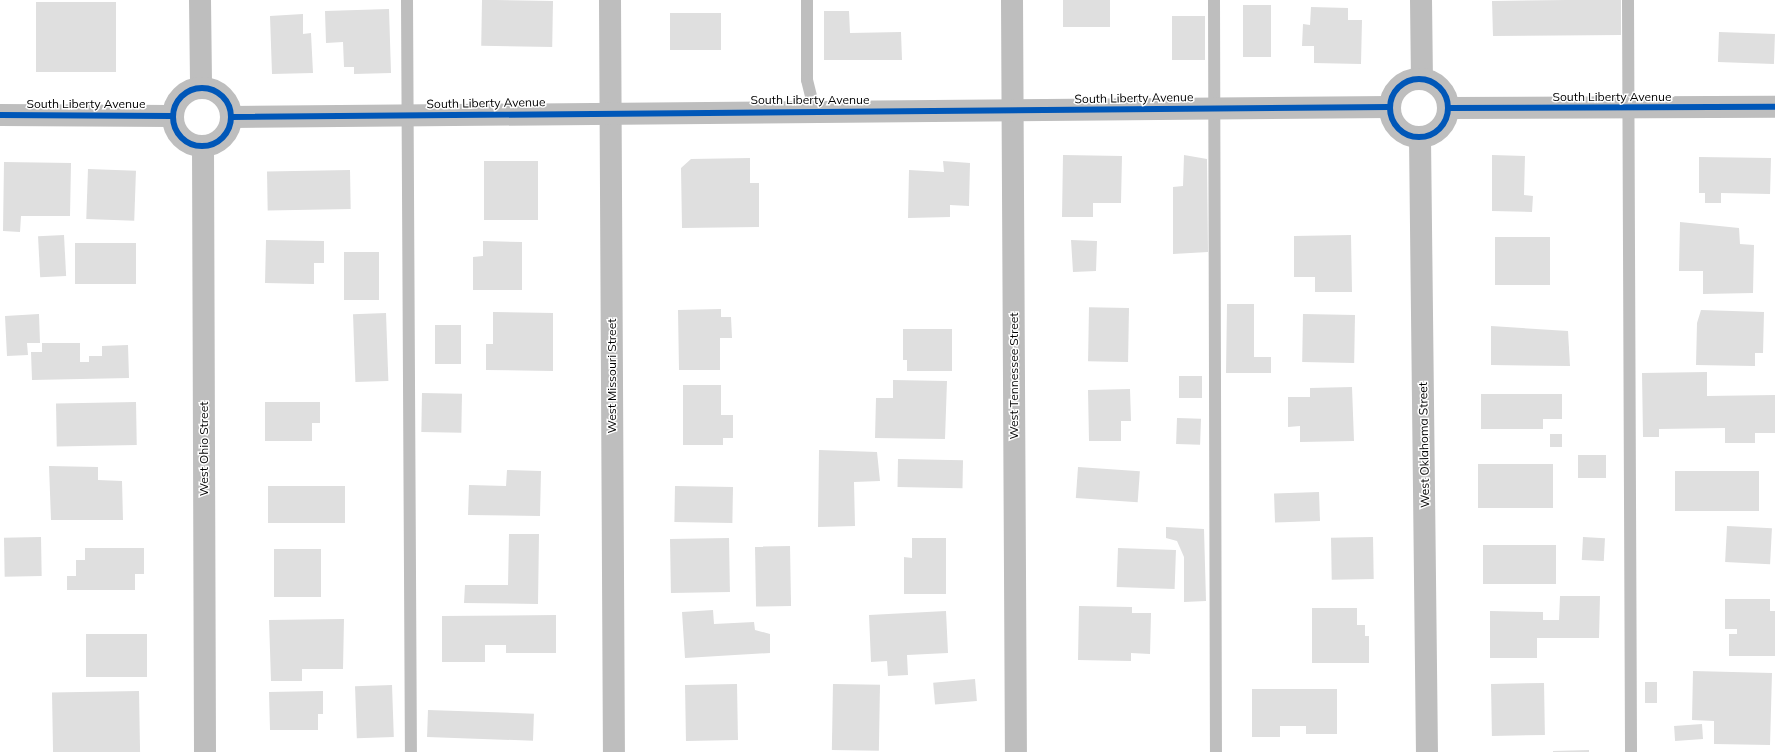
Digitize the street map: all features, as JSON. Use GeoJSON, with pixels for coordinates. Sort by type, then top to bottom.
{"type":"FeatureCollection","features":[{"type":"Feature","properties":{"kind":"street"},"geometry":{"type":"LineString","coordinates":[[200,0],[201,87]]}},
{"type":"Feature","properties":{"kind":"street","name":"West Missouri Street"},"geometry":{"type":"LineString","coordinates":[[610,0],[614,752]]}},
{"type":"Feature","properties":{"kind":"street","name":"West Tennessee Street"},"geometry":{"type":"LineString","coordinates":[[1012,0],[1016,752]]}},
{"type":"Feature","properties":{"kind":"street"},"geometry":{"type":"LineString","coordinates":[[1421,0],[1422,78]]}},
{"type":"Feature","properties":{"kind":"street"},"geometry":{"type":"LineString","coordinates":[[1422,78],[1429,80],[1441,88],[1448,101],[1449,108],[1443,125],[1429,136],[1420,138],[1404,134],[1398,129],[1390,115],[1389,107],[1393,94],[1402,84],[1408,80],[1422,78]]}},
{"type":"Feature","properties":{"kind":"street"},"geometry":{"type":"LineString","coordinates":[[201,87],[216,90],[222,95],[227,102],[231,117],[230,126],[226,134],[211,145],[203,147],[186,142],[179,136],[174,128],[172,116],[175,104],[180,97],[186,92],[201,87]]}},
{"type":"Feature","properties":{"kind":"street","name":"South Liberty Avenue"},"geometry":{"type":"LineString","coordinates":[[231,117],[610,112],[1389,107]]}},
{"type":"Feature","properties":{"kind":"street","name":"South Liberty Avenue"},"geometry":{"type":"LineString","coordinates":[[1449,108],[1775,107]]}},
{"type":"Feature","properties":{"kind":"street","name":"South Liberty Avenue"},"geometry":{"type":"LineString","coordinates":[[0,114],[172,116]]}},
{"type":"Feature","properties":{"kind":"street","name":"West Oklahoma Street"},"geometry":{"type":"LineString","coordinates":[[1420,138],[1427,752]]}},
{"type":"Feature","properties":{"kind":"street","name":"West Ohio Street"},"geometry":{"type":"LineString","coordinates":[[203,147],[205,752]]}},
{"type":"Feature","properties":{"kind":"lane"},"geometry":{"type":"LineString","coordinates":[[407,0],[411,752]]}},
{"type":"Feature","properties":{"kind":"lane"},"geometry":{"type":"LineString","coordinates":[[807,0],[807,80],[815,111]]}},
{"type":"Feature","properties":{"kind":"lane"},"geometry":{"type":"LineString","coordinates":[[1214,0],[1216,752]]}},
{"type":"Feature","properties":{"kind":"lane"},"geometry":{"type":"LineString","coordinates":[[1628,0],[1631,752]]}},
{"type":"Feature","properties":{"kind":"building"},"geometry":{"type":"Polygon","coordinates":[[[482,0],[553,1],[552,47],[481,46],[482,0]]]}},
{"type":"Feature","properties":{"kind":"building"},"geometry":{"type":"Polygon","coordinates":[[[1063,0],[1110,0],[1110,27],[1063,27],[1063,0]]]}},
{"type":"Feature","properties":{"kind":"building"},"geometry":{"type":"Polygon","coordinates":[[[1621,0],[1621,35],[1493,36],[1492,1],[1621,0]]]}},
{"type":"Feature","properties":{"kind":"building"},"geometry":{"type":"Polygon","coordinates":[[[36,2],[116,2],[116,72],[36,72],[36,2]]]}},
{"type":"Feature","properties":{"kind":"building"},"geometry":{"type":"Polygon","coordinates":[[[1243,5],[1271,5],[1271,57],[1243,57],[1243,5]]]}},
{"type":"Feature","properties":{"kind":"building"},"geometry":{"type":"Polygon","coordinates":[[[1311,7],[1348,8],[1348,20],[1362,20],[1361,64],[1314,63],[1314,46],[1302,46],[1303,24],[1310,25],[1311,7]]]}},
{"type":"Feature","properties":{"kind":"building"},"geometry":{"type":"Polygon","coordinates":[[[389,9],[391,73],[354,74],[354,67],[344,67],[343,42],[326,43],[325,11],[389,9]]]}},
{"type":"Feature","properties":{"kind":"building"},"geometry":{"type":"Polygon","coordinates":[[[824,11],[849,11],[850,33],[901,32],[902,60],[824,60],[824,11]]]}},
{"type":"Feature","properties":{"kind":"building"},"geometry":{"type":"Polygon","coordinates":[[[670,13],[721,13],[721,50],[670,50],[670,13]]]}},
{"type":"Feature","properties":{"kind":"building"},"geometry":{"type":"Polygon","coordinates":[[[303,14],[303,34],[311,33],[313,73],[272,74],[270,16],[303,14]]]}},
{"type":"Feature","properties":{"kind":"building"},"geometry":{"type":"Polygon","coordinates":[[[1172,16],[1205,16],[1205,60],[1172,60],[1172,16]]]}},
{"type":"Feature","properties":{"kind":"building"},"geometry":{"type":"Polygon","coordinates":[[[1719,32],[1775,34],[1774,64],[1718,62],[1719,32]]]}},
{"type":"Feature","properties":{"kind":"building"},"geometry":{"type":"Polygon","coordinates":[[[1063,155],[1122,156],[1121,203],[1093,203],[1093,217],[1062,217],[1063,155]]]}},
{"type":"Feature","properties":{"kind":"building"},"geometry":{"type":"Polygon","coordinates":[[[1184,155],[1207,159],[1208,252],[1173,254],[1173,187],[1183,186],[1184,155]]]}},
{"type":"Feature","properties":{"kind":"building"},"geometry":{"type":"Polygon","coordinates":[[[1492,155],[1525,156],[1524,195],[1533,196],[1532,212],[1492,211],[1492,155]]]}},
{"type":"Feature","properties":{"kind":"building"},"geometry":{"type":"Polygon","coordinates":[[[1699,157],[1771,158],[1770,194],[1721,193],[1721,203],[1705,203],[1705,193],[1699,193],[1699,157]]]}},
{"type":"Feature","properties":{"kind":"building"},"geometry":{"type":"Polygon","coordinates":[[[750,158],[750,183],[759,183],[759,227],[682,228],[681,168],[691,159],[750,158]]]}},
{"type":"Feature","properties":{"kind":"building"},"geometry":{"type":"Polygon","coordinates":[[[484,161],[538,161],[538,220],[484,220],[484,161]]]}},
{"type":"Feature","properties":{"kind":"building"},"geometry":{"type":"Polygon","coordinates":[[[943,161],[970,163],[969,206],[950,205],[950,217],[908,218],[909,170],[944,172],[943,161]]]}},
{"type":"Feature","properties":{"kind":"building"},"geometry":{"type":"Polygon","coordinates":[[[4,162],[71,163],[70,216],[21,216],[20,232],[3,231],[4,162]]]}},
{"type":"Feature","properties":{"kind":"building"},"geometry":{"type":"Polygon","coordinates":[[[88,169],[136,171],[134,221],[86,219],[88,169]]]}},
{"type":"Feature","properties":{"kind":"building"},"geometry":{"type":"Polygon","coordinates":[[[350,170],[351,209],[268,210],[267,171],[350,170]]]}},
{"type":"Feature","properties":{"kind":"building"},"geometry":{"type":"Polygon","coordinates":[[[1680,222],[1739,228],[1740,244],[1754,245],[1753,293],[1703,294],[1703,271],[1679,271],[1680,222]]]}},
{"type":"Feature","properties":{"kind":"building"},"geometry":{"type":"Polygon","coordinates":[[[64,235],[66,276],[40,277],[38,236],[64,235]]]}},
{"type":"Feature","properties":{"kind":"building"},"geometry":{"type":"Polygon","coordinates":[[[1351,235],[1352,292],[1315,292],[1315,277],[1294,277],[1294,236],[1351,235]]]}},
{"type":"Feature","properties":{"kind":"building"},"geometry":{"type":"Polygon","coordinates":[[[1495,237],[1550,237],[1550,285],[1495,285],[1495,237]]]}},
{"type":"Feature","properties":{"kind":"building"},"geometry":{"type":"Polygon","coordinates":[[[266,240],[324,241],[324,263],[314,263],[314,284],[265,283],[266,240]]]}},
{"type":"Feature","properties":{"kind":"building"},"geometry":{"type":"Polygon","coordinates":[[[1071,240],[1097,241],[1096,271],[1073,272],[1071,240]]]}},
{"type":"Feature","properties":{"kind":"building"},"geometry":{"type":"Polygon","coordinates":[[[483,241],[522,242],[522,290],[473,290],[473,257],[483,256],[483,241]]]}},
{"type":"Feature","properties":{"kind":"building"},"geometry":{"type":"Polygon","coordinates":[[[75,243],[136,243],[136,284],[75,284],[75,243]]]}},
{"type":"Feature","properties":{"kind":"building"},"geometry":{"type":"Polygon","coordinates":[[[344,252],[379,252],[379,300],[344,300],[344,252]]]}},
{"type":"Feature","properties":{"kind":"building"},"geometry":{"type":"Polygon","coordinates":[[[1227,304],[1254,304],[1254,357],[1271,357],[1271,373],[1226,373],[1227,304]]]}},
{"type":"Feature","properties":{"kind":"building"},"geometry":{"type":"Polygon","coordinates":[[[1089,307],[1129,308],[1128,362],[1088,361],[1089,307]]]}},
{"type":"Feature","properties":{"kind":"building"},"geometry":{"type":"Polygon","coordinates":[[[721,309],[721,317],[731,317],[732,338],[720,338],[720,370],[679,370],[678,310],[721,309]]]}},
{"type":"Feature","properties":{"kind":"building"},"geometry":{"type":"Polygon","coordinates":[[[1701,310],[1764,312],[1763,353],[1755,353],[1755,366],[1696,365],[1697,323],[1701,310]]]}},
{"type":"Feature","properties":{"kind":"building"},"geometry":{"type":"Polygon","coordinates":[[[493,312],[553,313],[553,371],[486,370],[486,344],[493,344],[493,312]]]}},
{"type":"Feature","properties":{"kind":"building"},"geometry":{"type":"Polygon","coordinates":[[[386,313],[388,381],[355,382],[353,314],[386,313]]]}},
{"type":"Feature","properties":{"kind":"building"},"geometry":{"type":"Polygon","coordinates":[[[39,314],[40,343],[27,343],[28,355],[7,356],[5,316],[39,314]]]}},
{"type":"Feature","properties":{"kind":"building"},"geometry":{"type":"Polygon","coordinates":[[[1303,314],[1355,315],[1354,363],[1302,362],[1303,314]]]}},
{"type":"Feature","properties":{"kind":"building"},"geometry":{"type":"Polygon","coordinates":[[[435,325],[461,325],[461,364],[435,364],[435,325]]]}},
{"type":"Feature","properties":{"kind":"building"},"geometry":{"type":"Polygon","coordinates":[[[1491,326],[1568,331],[1570,366],[1491,365],[1491,326]]]}},
{"type":"Feature","properties":{"kind":"building"},"geometry":{"type":"Polygon","coordinates":[[[903,329],[952,329],[952,371],[907,371],[907,360],[903,360],[903,329]]]}},
{"type":"Feature","properties":{"kind":"building"},"geometry":{"type":"Polygon","coordinates":[[[42,343],[80,343],[80,362],[89,362],[89,356],[102,356],[102,346],[128,345],[129,378],[32,380],[31,352],[42,352],[42,343]]]}},
{"type":"Feature","properties":{"kind":"building"},"geometry":{"type":"Polygon","coordinates":[[[1707,372],[1707,396],[1775,395],[1775,433],[1755,433],[1755,443],[1725,443],[1725,428],[1659,429],[1659,437],[1643,437],[1642,373],[1707,372]]]}},
{"type":"Feature","properties":{"kind":"building"},"geometry":{"type":"Polygon","coordinates":[[[1179,376],[1202,376],[1202,398],[1179,398],[1179,376]]]}},
{"type":"Feature","properties":{"kind":"building"},"geometry":{"type":"Polygon","coordinates":[[[893,380],[947,381],[945,439],[875,438],[876,398],[893,398],[893,380]]]}},
{"type":"Feature","properties":{"kind":"building"},"geometry":{"type":"Polygon","coordinates":[[[683,385],[721,385],[721,415],[733,415],[733,438],[723,438],[723,445],[683,445],[683,385]]]}},
{"type":"Feature","properties":{"kind":"building"},"geometry":{"type":"Polygon","coordinates":[[[1352,387],[1354,441],[1300,442],[1300,426],[1288,427],[1288,397],[1310,397],[1310,388],[1352,387]]]}},
{"type":"Feature","properties":{"kind":"building"},"geometry":{"type":"Polygon","coordinates":[[[1130,389],[1131,421],[1121,421],[1121,441],[1089,441],[1088,390],[1130,389]]]}},
{"type":"Feature","properties":{"kind":"building"},"geometry":{"type":"Polygon","coordinates":[[[422,393],[462,394],[461,433],[421,432],[422,393]]]}},
{"type":"Feature","properties":{"kind":"building"},"geometry":{"type":"Polygon","coordinates":[[[1481,394],[1562,394],[1562,419],[1543,419],[1543,429],[1481,429],[1481,394]]]}},
{"type":"Feature","properties":{"kind":"building"},"geometry":{"type":"Polygon","coordinates":[[[136,402],[137,445],[57,446],[56,403],[136,402]]]}},
{"type":"Feature","properties":{"kind":"building"},"geometry":{"type":"Polygon","coordinates":[[[265,402],[320,402],[320,423],[312,423],[312,441],[265,441],[265,402]]]}},
{"type":"Feature","properties":{"kind":"building"},"geometry":{"type":"Polygon","coordinates":[[[1177,418],[1201,419],[1200,445],[1176,444],[1177,418]]]}},
{"type":"Feature","properties":{"kind":"building"},"geometry":{"type":"Polygon","coordinates":[[[1550,434],[1562,434],[1562,447],[1550,447],[1550,434]]]}},
{"type":"Feature","properties":{"kind":"building"},"geometry":{"type":"Polygon","coordinates":[[[819,450],[877,452],[880,481],[854,482],[855,526],[818,527],[819,450]]]}},
{"type":"Feature","properties":{"kind":"building"},"geometry":{"type":"Polygon","coordinates":[[[1578,455],[1606,455],[1606,478],[1578,478],[1578,455]]]}},
{"type":"Feature","properties":{"kind":"building"},"geometry":{"type":"Polygon","coordinates":[[[898,459],[963,460],[963,488],[898,487],[898,459]]]}},
{"type":"Feature","properties":{"kind":"building"},"geometry":{"type":"Polygon","coordinates":[[[1478,464],[1553,464],[1553,508],[1478,508],[1478,464]]]}},
{"type":"Feature","properties":{"kind":"building"},"geometry":{"type":"Polygon","coordinates":[[[49,466],[98,467],[98,480],[122,481],[123,520],[51,520],[49,466]]]}},
{"type":"Feature","properties":{"kind":"building"},"geometry":{"type":"Polygon","coordinates":[[[1078,467],[1140,471],[1138,502],[1076,498],[1078,467]]]}},
{"type":"Feature","properties":{"kind":"building"},"geometry":{"type":"Polygon","coordinates":[[[507,470],[541,471],[540,516],[468,515],[469,485],[506,486],[507,470]]]}},
{"type":"Feature","properties":{"kind":"building"},"geometry":{"type":"Polygon","coordinates":[[[1675,471],[1759,471],[1759,511],[1675,511],[1675,471]]]}},
{"type":"Feature","properties":{"kind":"building"},"geometry":{"type":"Polygon","coordinates":[[[268,486],[345,486],[345,523],[268,523],[268,486]]]}},
{"type":"Feature","properties":{"kind":"building"},"geometry":{"type":"Polygon","coordinates":[[[675,486],[733,487],[732,523],[674,522],[675,486]]]}},
{"type":"Feature","properties":{"kind":"building"},"geometry":{"type":"Polygon","coordinates":[[[1319,492],[1320,521],[1275,523],[1274,494],[1319,492]]]}},
{"type":"Feature","properties":{"kind":"building"},"geometry":{"type":"Polygon","coordinates":[[[1727,526],[1772,528],[1770,564],[1725,562],[1727,526]]]}},
{"type":"Feature","properties":{"kind":"building"},"geometry":{"type":"Polygon","coordinates":[[[1166,527],[1204,529],[1206,601],[1184,602],[1184,557],[1177,541],[1166,538],[1166,527]]]}},
{"type":"Feature","properties":{"kind":"building"},"geometry":{"type":"Polygon","coordinates":[[[509,534],[539,534],[538,604],[464,603],[465,585],[508,585],[509,534]]]}},
{"type":"Feature","properties":{"kind":"building"},"geometry":{"type":"Polygon","coordinates":[[[41,537],[42,576],[5,577],[4,538],[41,537]]]}},
{"type":"Feature","properties":{"kind":"building"},"geometry":{"type":"Polygon","coordinates":[[[1373,537],[1374,579],[1332,580],[1331,538],[1373,537]]]}},
{"type":"Feature","properties":{"kind":"building"},"geometry":{"type":"Polygon","coordinates":[[[1583,537],[1605,538],[1604,561],[1582,560],[1583,537]]]}},
{"type":"Feature","properties":{"kind":"building"},"geometry":{"type":"Polygon","coordinates":[[[729,538],[730,592],[671,593],[670,539],[729,538]]]}},
{"type":"Feature","properties":{"kind":"building"},"geometry":{"type":"Polygon","coordinates":[[[912,538],[946,538],[946,594],[904,594],[904,557],[912,558],[912,538]]]}},
{"type":"Feature","properties":{"kind":"building"},"geometry":{"type":"Polygon","coordinates":[[[1483,545],[1556,545],[1556,584],[1483,584],[1483,545]]]}},
{"type":"Feature","properties":{"kind":"building"},"geometry":{"type":"Polygon","coordinates":[[[790,546],[791,606],[756,607],[755,547],[790,546]]]}},
{"type":"Feature","properties":{"kind":"building"},"geometry":{"type":"Polygon","coordinates":[[[85,548],[144,548],[144,574],[135,574],[135,590],[67,590],[67,576],[76,576],[76,560],[85,560],[85,548]]]}},
{"type":"Feature","properties":{"kind":"building"},"geometry":{"type":"Polygon","coordinates":[[[1118,548],[1176,550],[1175,589],[1117,587],[1118,548]]]}},
{"type":"Feature","properties":{"kind":"building"},"geometry":{"type":"Polygon","coordinates":[[[274,549],[321,549],[321,597],[274,597],[274,549]]]}},
{"type":"Feature","properties":{"kind":"building"},"geometry":{"type":"Polygon","coordinates":[[[1560,596],[1600,596],[1599,638],[1537,638],[1537,658],[1490,658],[1490,611],[1543,612],[1543,620],[1559,620],[1560,596]]]}},
{"type":"Feature","properties":{"kind":"building"},"geometry":{"type":"Polygon","coordinates":[[[1725,599],[1770,599],[1770,611],[1775,611],[1775,656],[1729,656],[1729,634],[1737,634],[1737,629],[1725,629],[1725,599]]]}},
{"type":"Feature","properties":{"kind":"building"},"geometry":{"type":"Polygon","coordinates":[[[1079,606],[1132,607],[1132,613],[1151,613],[1150,654],[1131,653],[1131,661],[1078,660],[1079,606]]]}},
{"type":"Feature","properties":{"kind":"building"},"geometry":{"type":"Polygon","coordinates":[[[1312,608],[1357,608],[1357,625],[1365,625],[1365,636],[1369,636],[1369,663],[1312,663],[1312,608]]]}},
{"type":"Feature","properties":{"kind":"building"},"geometry":{"type":"Polygon","coordinates":[[[713,610],[714,624],[754,622],[755,630],[770,634],[770,653],[685,658],[682,612],[713,610]]]}},
{"type":"Feature","properties":{"kind":"building"},"geometry":{"type":"Polygon","coordinates":[[[946,611],[948,653],[907,655],[908,675],[888,676],[887,661],[871,662],[869,615],[946,611]]]}},
{"type":"Feature","properties":{"kind":"building"},"geometry":{"type":"Polygon","coordinates":[[[556,615],[556,653],[506,653],[506,645],[485,645],[485,662],[442,662],[442,616],[556,615]]]}},
{"type":"Feature","properties":{"kind":"building"},"geometry":{"type":"Polygon","coordinates":[[[344,619],[343,669],[302,669],[302,681],[271,681],[269,620],[344,619]]]}},
{"type":"Feature","properties":{"kind":"building"},"geometry":{"type":"Polygon","coordinates":[[[86,634],[147,634],[147,677],[86,677],[86,634]]]}},
{"type":"Feature","properties":{"kind":"building"},"geometry":{"type":"Polygon","coordinates":[[[1693,671],[1772,673],[1770,745],[1714,744],[1714,721],[1692,720],[1693,671]]]}},
{"type":"Feature","properties":{"kind":"building"},"geometry":{"type":"Polygon","coordinates":[[[975,679],[977,701],[935,705],[933,683],[975,679]]]}},
{"type":"Feature","properties":{"kind":"building"},"geometry":{"type":"Polygon","coordinates":[[[1645,682],[1657,682],[1657,703],[1645,703],[1645,682]]]}},
{"type":"Feature","properties":{"kind":"building"},"geometry":{"type":"Polygon","coordinates":[[[1544,683],[1545,735],[1492,736],[1491,684],[1544,683]]]}},
{"type":"Feature","properties":{"kind":"building"},"geometry":{"type":"Polygon","coordinates":[[[737,684],[738,740],[686,741],[685,685],[737,684]]]}},
{"type":"Feature","properties":{"kind":"building"},"geometry":{"type":"Polygon","coordinates":[[[833,684],[880,685],[879,751],[832,750],[833,684]]]}},
{"type":"Feature","properties":{"kind":"building"},"geometry":{"type":"Polygon","coordinates":[[[392,685],[394,737],[357,738],[355,686],[392,685]]]}},
{"type":"Feature","properties":{"kind":"building"},"geometry":{"type":"Polygon","coordinates":[[[1252,689],[1337,689],[1337,734],[1306,734],[1306,726],[1280,726],[1280,737],[1252,737],[1252,689]]]}},
{"type":"Feature","properties":{"kind":"building"},"geometry":{"type":"Polygon","coordinates":[[[139,691],[140,752],[53,752],[52,693],[139,691]]]}},
{"type":"Feature","properties":{"kind":"building"},"geometry":{"type":"Polygon","coordinates":[[[323,691],[323,714],[318,714],[318,730],[270,730],[269,692],[323,691]]]}},
{"type":"Feature","properties":{"kind":"building"},"geometry":{"type":"Polygon","coordinates":[[[428,710],[534,714],[533,741],[427,737],[428,710]]]}},
{"type":"Feature","properties":{"kind":"building"},"geometry":{"type":"Polygon","coordinates":[[[1702,724],[1703,739],[1675,741],[1674,726],[1702,724]]]}},
{"type":"Feature","properties":{"kind":"building"},"geometry":{"type":"Polygon","coordinates":[[[1589,750],[1589,752],[1553,752],[1553,751],[1589,750]]]}},
{"type":"Feature","properties":{"kind":"cycle path"},"geometry":{"type":"LineString","coordinates":[[1413,79],[1425,79],[1435,83],[1444,92],[1448,102],[1448,108],[1448,114],[1440,129],[1425,137],[1413,137],[1403,133],[1394,124],[1390,114],[1390,102],[1394,92],[1403,83],[1413,79]]}},
{"type":"Feature","properties":{"kind":"cycle path"},"geometry":{"type":"LineString","coordinates":[[196,88],[208,88],[223,96],[231,111],[231,117],[231,123],[223,138],[208,146],[196,146],[181,138],[173,123],[173,111],[181,96],[196,88]]}},
{"type":"Feature","properties":{"kind":"cycle path"},"geometry":{"type":"LineString","coordinates":[[231,117],[1389,107]]}},
{"type":"Feature","properties":{"kind":"cycle path"},"geometry":{"type":"LineString","coordinates":[[1449,108],[1775,107]]}},
{"type":"Feature","properties":{"kind":"cycle path"},"geometry":{"type":"LineString","coordinates":[[0,115],[172,116]]}}]}
